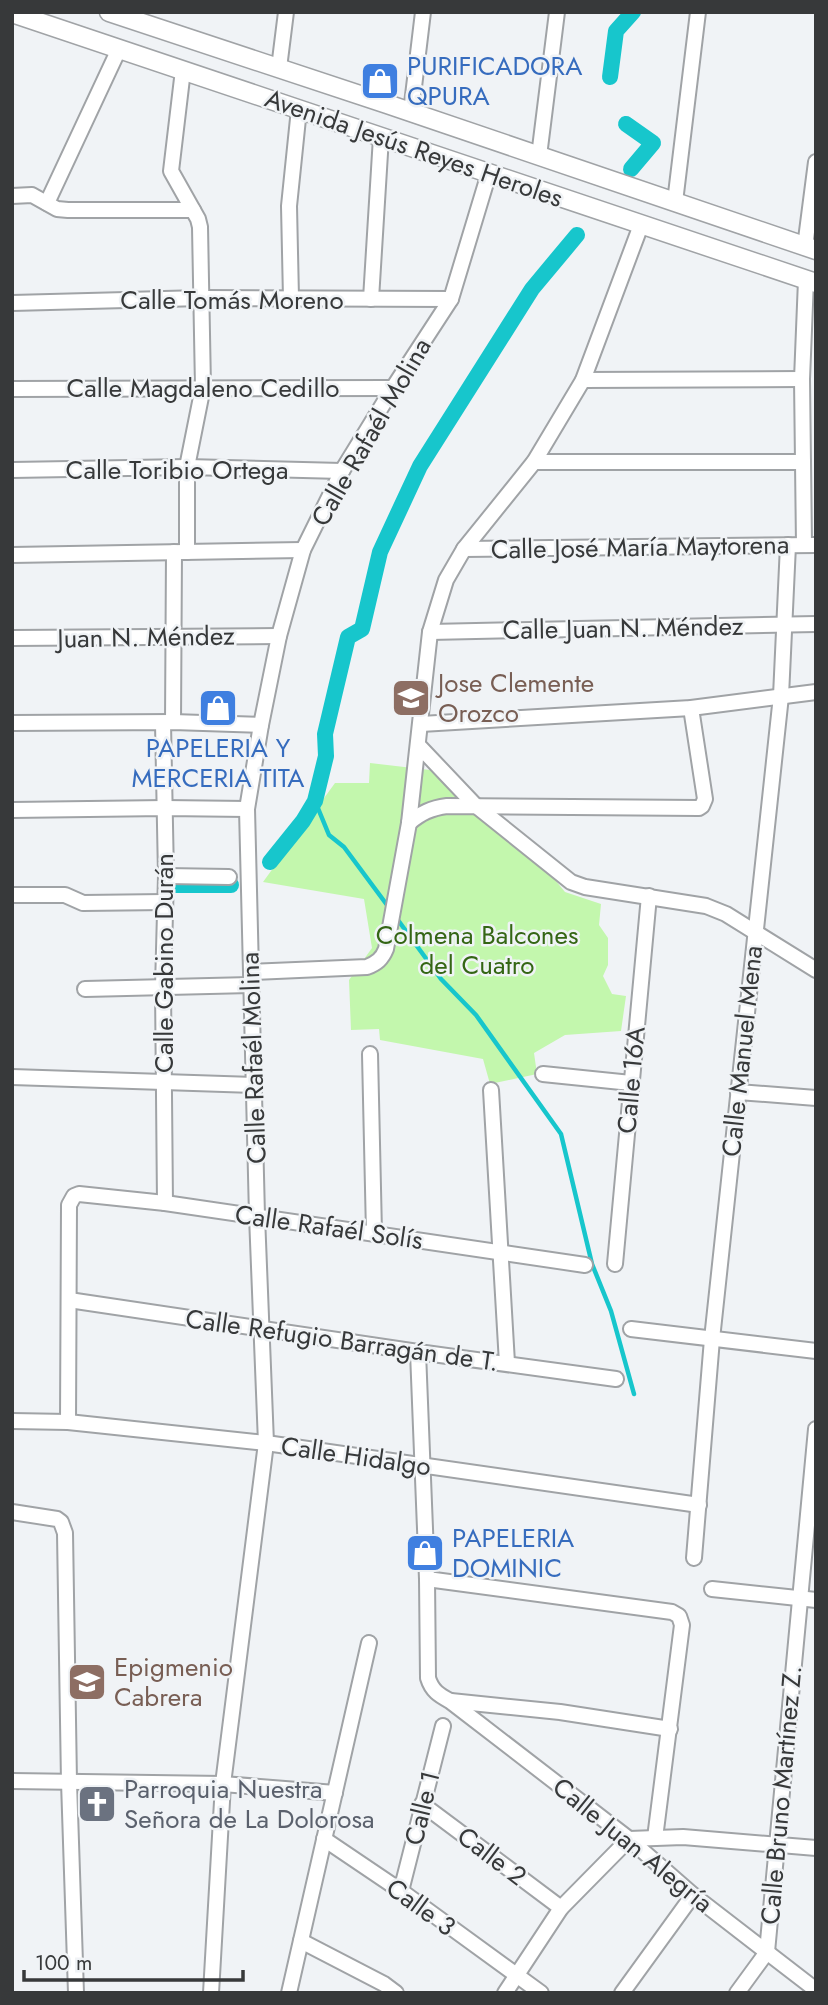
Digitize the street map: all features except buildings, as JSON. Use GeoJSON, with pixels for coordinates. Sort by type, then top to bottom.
{"type":"FeatureCollection","features":[{"type":"Feature","properties":{"kind":"street","name":"Avenida Jesús Reyes Heroles"},"geometry":{"type":"LineString","coordinates":[[110,12],[153,19],[279,68],[811,249]]}},
{"type":"Feature","properties":{"kind":"street"},"geometry":{"type":"LineString","coordinates":[[279,68],[286,12]]}},
{"type":"Feature","properties":{"kind":"street"},"geometry":{"type":"LineString","coordinates":[[411,112],[423,12]]}},
{"type":"Feature","properties":{"kind":"street"},"geometry":{"type":"LineString","coordinates":[[539,156],[557,12]]}},
{"type":"Feature","properties":{"kind":"street"},"geometry":{"type":"LineString","coordinates":[[675,202],[698,12]]}},
{"type":"Feature","properties":{"kind":"street","name":"Avenida Jesús Reyes Heroles"},"geometry":{"type":"LineString","coordinates":[[12,13],[811,281]]}},
{"type":"Feature","properties":{"kind":"street"},"geometry":{"type":"LineString","coordinates":[[47,203],[118,49]]}},
{"type":"Feature","properties":{"kind":"street","name":"Calle Gabino Durán"},"geometry":{"type":"LineString","coordinates":[[165,1203],[163,987],[168,722],[187,467],[203,387],[200,227],[171,172],[183,70]]}},
{"type":"Feature","properties":{"kind":"street"},"geometry":{"type":"LineString","coordinates":[[291,299],[289,206],[299,109]]}},
{"type":"Feature","properties":{"kind":"street"},"geometry":{"type":"LineString","coordinates":[[371,299],[381,137]]}},
{"type":"Feature","properties":{"kind":"street"},"geometry":{"type":"LineString","coordinates":[[811,249],[816,162]]}},
{"type":"Feature","properties":{"kind":"street","name":"Calle Rafaél Molina"},"geometry":{"type":"LineString","coordinates":[[211,1993],[223,1784],[265,1443],[247,809],[279,636],[303,550],[342,471],[451,299],[489,173]]}},
{"type":"Feature","properties":{"kind":"street"},"geometry":{"type":"LineString","coordinates":[[12,196],[32,195],[57,209],[193,210]]}},
{"type":"Feature","properties":{"kind":"street"},"geometry":{"type":"LineString","coordinates":[[85,989],[163,987],[367,967],[376,964],[383,957],[409,823],[430,632],[446,580],[464,549],[534,462],[583,380],[641,225]]}},
{"type":"Feature","properties":{"kind":"street"},"geometry":{"type":"LineString","coordinates":[[810,545],[803,462],[802,379],[811,281]]}},
{"type":"Feature","properties":{"kind":"street","name":"Calle Tomás Moreno"},"geometry":{"type":"LineString","coordinates":[[12,303],[202,298],[451,299]]}},
{"type":"Feature","properties":{"kind":"street"},"geometry":{"type":"LineString","coordinates":[[583,380],[802,379]]}},
{"type":"Feature","properties":{"kind":"street","name":"Calle Magdaleno Cedillo"},"geometry":{"type":"LineString","coordinates":[[12,388],[393,388]]}},
{"type":"Feature","properties":{"kind":"street"},"geometry":{"type":"LineString","coordinates":[[534,462],[803,462]]}},
{"type":"Feature","properties":{"kind":"street","name":"Calle Toribio Ortega"},"geometry":{"type":"LineString","coordinates":[[12,470],[187,467],[342,471]]}},
{"type":"Feature","properties":{"kind":"street","name":"Calle Manuel Mena"},"geometry":{"type":"LineString","coordinates":[[694,1558],[712,1339],[781,696],[788,545]]}},
{"type":"Feature","properties":{"kind":"street","name":"Calle José María Maytorena"},"geometry":{"type":"LineString","coordinates":[[464,549],[810,545]]}},
{"type":"Feature","properties":{"kind":"street"},"geometry":{"type":"LineString","coordinates":[[12,555],[303,550]]}},
{"type":"Feature","properties":{"kind":"street","name":"Calle Juan N. Méndez"},"geometry":{"type":"LineString","coordinates":[[430,632],[816,624]]}},
{"type":"Feature","properties":{"kind":"street","name":"Juan N. Méndez"},"geometry":{"type":"LineString","coordinates":[[12,638],[279,636]]}},
{"type":"Feature","properties":{"kind":"street"},"geometry":{"type":"LineString","coordinates":[[421,724],[691,709],[816,692]]}},
{"type":"Feature","properties":{"kind":"street"},"geometry":{"type":"LineString","coordinates":[[409,823],[437,807],[475,805],[699,808],[705,799],[691,709]]}},
{"type":"Feature","properties":{"kind":"street"},"geometry":{"type":"LineString","coordinates":[[12,723],[168,722],[261,725]]}},
{"type":"Feature","properties":{"kind":"street"},"geometry":{"type":"LineString","coordinates":[[419,746],[475,805],[571,882],[585,887],[706,906],[726,914],[816,970]]}},
{"type":"Feature","properties":{"kind":"street"},"geometry":{"type":"LineString","coordinates":[[12,810],[247,809]]}},
{"type":"Feature","properties":{"kind":"street"},"geometry":{"type":"LineString","coordinates":[[166,876],[229,877]]}},
{"type":"Feature","properties":{"kind":"street"},"geometry":{"type":"LineString","coordinates":[[12,895],[65,895],[83,903],[165,901]]}},
{"type":"Feature","properties":{"kind":"street","name":"Calle 16A"},"geometry":{"type":"LineString","coordinates":[[615,1264],[649,896]]}},
{"type":"Feature","properties":{"kind":"street"},"geometry":{"type":"LineString","coordinates":[[370,1054],[374,1233]]}},
{"type":"Feature","properties":{"kind":"street"},"geometry":{"type":"LineString","coordinates":[[543,1074],[631,1083]]}},
{"type":"Feature","properties":{"kind":"street"},"geometry":{"type":"LineString","coordinates":[[12,1077],[254,1085]]}},
{"type":"Feature","properties":{"kind":"street"},"geometry":{"type":"LineString","coordinates":[[491,1090],[507,1363]]}},
{"type":"Feature","properties":{"kind":"street"},"geometry":{"type":"LineString","coordinates":[[738,1092],[816,1098]]}},
{"type":"Feature","properties":{"kind":"street","name":"Calle Rafaél Solís"},"geometry":{"type":"LineString","coordinates":[[69,1300],[69,1205],[74,1196],[85,1194],[257,1216],[584,1265]]}},
{"type":"Feature","properties":{"kind":"street"},"geometry":{"type":"LineString","coordinates":[[68,1422],[69,1300]]}},
{"type":"Feature","properties":{"kind":"street","name":"Calle Refugio Barragán de T."},"geometry":{"type":"LineString","coordinates":[[69,1300],[418,1352],[615,1378]]}},
{"type":"Feature","properties":{"kind":"street"},"geometry":{"type":"LineString","coordinates":[[631,1329],[816,1351]]}},
{"type":"Feature","properties":{"kind":"street","name":"Calle Juan Alegría"},"geometry":{"type":"LineString","coordinates":[[418,1352],[428,1678],[431,1686],[629,1839],[693,1895],[816,1990]]}},
{"type":"Feature","properties":{"kind":"street","name":"Calle Hidalgo"},"geometry":{"type":"LineString","coordinates":[[12,1421],[68,1422],[265,1443],[699,1504]]}},
{"type":"Feature","properties":{"kind":"street","name":"Calle Bruno Martínez Z."},"geometry":{"type":"LineString","coordinates":[[766,1952],[816,1429]]}},
{"type":"Feature","properties":{"kind":"street"},"geometry":{"type":"LineString","coordinates":[[12,1512],[57,1519],[65,1533],[76,1993]]}},
{"type":"Feature","properties":{"kind":"street"},"geometry":{"type":"LineString","coordinates":[[427,1579],[671,1612],[679,1616],[682,1625],[655,1838]]}},
{"type":"Feature","properties":{"kind":"street"},"geometry":{"type":"LineString","coordinates":[[712,1589],[816,1600]]}},
{"type":"Feature","properties":{"kind":"street"},"geometry":{"type":"LineString","coordinates":[[289,1993],[369,1643]]}},
{"type":"Feature","properties":{"kind":"street"},"geometry":{"type":"LineString","coordinates":[[450,1701],[559,1712],[670,1729]]}},
{"type":"Feature","properties":{"kind":"street","name":"Calle 1"},"geometry":{"type":"LineString","coordinates":[[401,1891],[443,1726]]}},
{"type":"Feature","properties":{"kind":"street"},"geometry":{"type":"LineString","coordinates":[[12,1781],[223,1784],[335,1793]]}},
{"type":"Feature","properties":{"kind":"street","name":"Calle 2"},"geometry":{"type":"LineString","coordinates":[[422,1804],[561,1908]]}},
{"type":"Feature","properties":{"kind":"street"},"geometry":{"type":"LineString","coordinates":[[505,1993],[561,1908],[629,1839],[683,1837],[816,1848]]}},
{"type":"Feature","properties":{"kind":"street","name":"Calle 3"},"geometry":{"type":"LineString","coordinates":[[324,1839],[401,1891],[541,1993]]}},
{"type":"Feature","properties":{"kind":"street"},"geometry":{"type":"LineString","coordinates":[[622,1993],[693,1895]]}},
{"type":"Feature","properties":{"kind":"street"},"geometry":{"type":"LineString","coordinates":[[301,1941],[384,1984],[396,1993]]}},
{"type":"Feature","properties":{"kind":"street"},"geometry":{"type":"LineString","coordinates":[[737,1993],[766,1952]]}},
{"type":"Feature","properties":{"kind":"green space","name":"Colmena Balcones del Cuatro"},"geometry":{"type":"Polygon","coordinates":[[[370,763],[430,770],[551,875],[565,892],[601,904],[599,925],[608,938],[608,965],[603,976],[612,994],[626,996],[621,1031],[565,1035],[534,1053],[537,1074],[490,1084],[483,1059],[380,1040],[379,1029],[351,1030],[349,980],[372,948],[364,899],[263,882],[335,783],[369,783],[370,763]]]}},
{"type":"Feature","properties":{"kind":"waterway"},"geometry":{"type":"LineString","coordinates":[[610,77],[616,31],[633,12]]}},
{"type":"Feature","properties":{"kind":"waterway"},"geometry":{"type":"LineString","coordinates":[[626,124],[653,143],[631,169]]}},
{"type":"Feature","properties":{"kind":"waterway"},"geometry":{"type":"LineString","coordinates":[[270,862],[303,821],[315,801],[326,756],[325,734],[348,637],[362,629],[380,552],[420,466],[532,289],[577,235]]}},
{"type":"Feature","properties":{"kind":"waterway"},"geometry":{"type":"LineString","coordinates":[[315,801],[329,835],[344,847],[390,909]]}},
{"type":"Feature","properties":{"kind":"waterway"},"geometry":{"type":"LineString","coordinates":[[175,885],[231,885]]}},
{"type":"Feature","properties":{"kind":"waterway"},"geometry":{"type":"LineString","coordinates":[[395,916],[441,979],[476,1015],[561,1134],[592,1264],[611,1311],[634,1394]]}},
{"type":"Feature","properties":{"kind":"place","name":"PURIFICADORA QPURA"},"geometry":{"type":"Point","coordinates":[380,81]}},
{"type":"Feature","properties":{"kind":"place","name":"Jose Clemente Orozco"},"geometry":{"type":"Point","coordinates":[411,698]}},
{"type":"Feature","properties":{"kind":"place","name":"PAPELERIA Y MERCERIA TITA"},"geometry":{"type":"Point","coordinates":[218,708]}},
{"type":"Feature","properties":{"kind":"place","name":"PAPELERIA DOMINIC"},"geometry":{"type":"Point","coordinates":[425,1553]}},
{"type":"Feature","properties":{"kind":"place","name":"Epigmenio Cabrera"},"geometry":{"type":"Point","coordinates":[87,1682]}},
{"type":"Feature","properties":{"kind":"place","name":"Parroquia Nuestra Señora de La Dolorosa"},"geometry":{"type":"Point","coordinates":[97,1804]}}]}
